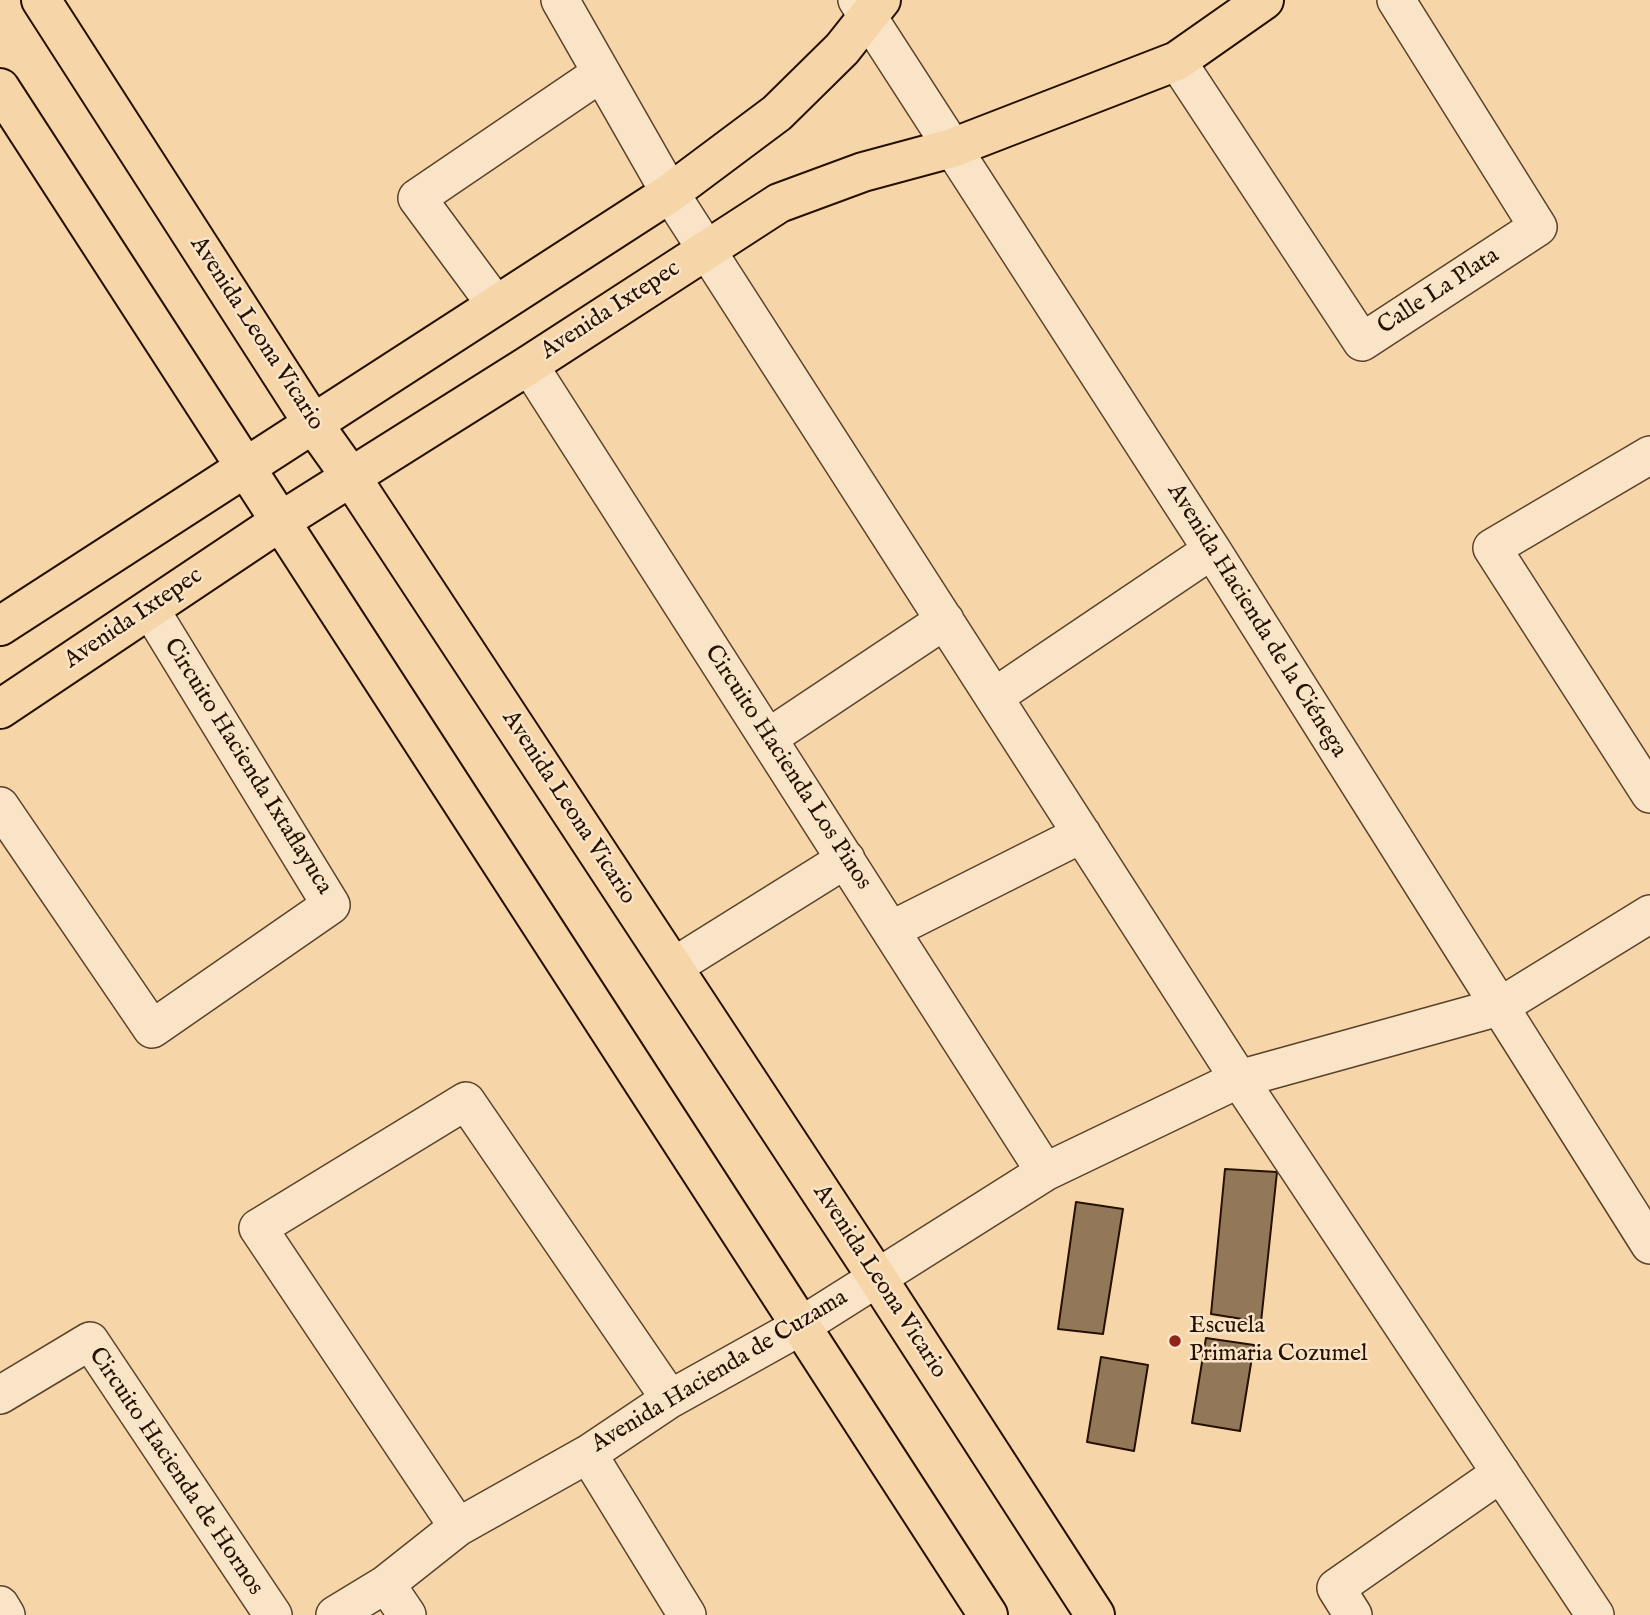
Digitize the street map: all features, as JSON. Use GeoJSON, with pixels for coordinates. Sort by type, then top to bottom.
{"type":"FeatureCollection","features":[{"type":"Feature","properties":{"kind":"main road","name":"Avenida Leona Vicario"},"geometry":{"type":"LineString","coordinates":[[41,0],[314,425],[351,477],[876,1276],[1095,1615]]}},
{"type":"Feature","properties":{"kind":"main road","name":"Avenida Ixtepec"},"geometry":{"type":"LineString","coordinates":[[0,709],[281,521],[779,204],[863,172],[952,148],[1177,61],[1264,0]]}},
{"type":"Feature","properties":{"kind":"main road"},"geometry":{"type":"LineString","coordinates":[[0,626],[670,193],[777,113],[842,49],[869,5]]}},
{"type":"Feature","properties":{"kind":"main road"},"geometry":{"type":"LineString","coordinates":[[0,89],[988,1615]]}},
{"type":"Feature","properties":{"kind":"street"},"geometry":{"type":"LineString","coordinates":[[560,0],[670,193],[1239,1079],[1595,1615]]}},
{"type":"Feature","properties":{"kind":"street","name":"Calle La Plata"},"geometry":{"type":"LineString","coordinates":[[1177,61],[1362,342],[1538,227],[1396,0]]}},
{"type":"Feature","properties":{"kind":"street","name":"Avenida Hacienda de la Ciénega"},"geometry":{"type":"LineString","coordinates":[[869,5],[952,148],[1212,550],[1650,1245]]}},
{"type":"Feature","properties":{"kind":"street"},"geometry":{"type":"LineString","coordinates":[[496,305],[417,198],[601,73]]}},
{"type":"Feature","properties":{"kind":"street","name":"Circuito Hacienda Los Pinos"},"geometry":{"type":"LineString","coordinates":[[529,365],[1045,1171]]}},
{"type":"Feature","properties":{"kind":"street"},"geometry":{"type":"LineString","coordinates":[[1650,455],[1492,548],[1650,794]]}},
{"type":"Feature","properties":{"kind":"street"},"geometry":{"type":"LineString","coordinates":[[994,698],[1212,550]]}},
{"type":"Feature","properties":{"kind":"street","name":"Circuito Hacienda Ixtaflayuca"},"geometry":{"type":"LineString","coordinates":[[0,806],[152,1028],[331,905],[150,609]]}},
{"type":"Feature","properties":{"kind":"street"},"geometry":{"type":"LineString","coordinates":[[768,738],[944,620]]}},
{"type":"Feature","properties":{"kind":"street"},"geometry":{"type":"LineString","coordinates":[[891,930],[1082,834]]}},
{"type":"Feature","properties":{"kind":"street"},"geometry":{"type":"LineString","coordinates":[[673,967],[846,859]]}},
{"type":"Feature","properties":{"kind":"street","name":"Avenida Hacienda de Cuzama"},"geometry":{"type":"LineString","coordinates":[[335,1615],[386,1584],[458,1527],[587,1454],[670,1399],[801,1325],[1045,1171],[1239,1079],[1499,1006],[1650,914]]}},
{"type":"Feature","properties":{"kind":"street"},"geometry":{"type":"LineString","coordinates":[[458,1527],[258,1228],[466,1101],[670,1399]]}},
{"type":"Feature","properties":{"kind":"street","name":"Circuito Hacienda de Hornos"},"geometry":{"type":"LineString","coordinates":[[0,1395],[90,1341],[273,1615]]}},
{"type":"Feature","properties":{"kind":"street"},"geometry":{"type":"LineString","coordinates":[[587,1454],[687,1615]]}},
{"type":"Feature","properties":{"kind":"street"},"geometry":{"type":"LineString","coordinates":[[1353,1615],[1336,1588],[1502,1473]]}},
{"type":"Feature","properties":{"kind":"street"},"geometry":{"type":"LineString","coordinates":[[386,1584],[407,1615]]}},
{"type":"Feature","properties":{"kind":"street"},"geometry":{"type":"LineString","coordinates":[[0,1605],[6,1615]]}},
{"type":"Feature","properties":{"kind":"building"},"geometry":{"type":"Polygon","coordinates":[[[1225,1169],[1277,1172],[1261,1322],[1211,1314],[1225,1169]]]}},
{"type":"Feature","properties":{"kind":"building"},"geometry":{"type":"Polygon","coordinates":[[[1076,1202],[1123,1209],[1103,1334],[1058,1329],[1076,1202]]]}},
{"type":"Feature","properties":{"kind":"building"},"geometry":{"type":"Polygon","coordinates":[[[1206,1338],[1254,1345],[1240,1431],[1192,1423],[1206,1338]]]}},
{"type":"Feature","properties":{"kind":"building"},"geometry":{"type":"Polygon","coordinates":[[[1101,1357],[1148,1365],[1134,1451],[1087,1442],[1101,1357]]]}},
{"type":"Feature","properties":{"kind":"place","name":"Escuela Primaria Cozumel"},"geometry":{"type":"Point","coordinates":[1175,1341]}}]}
